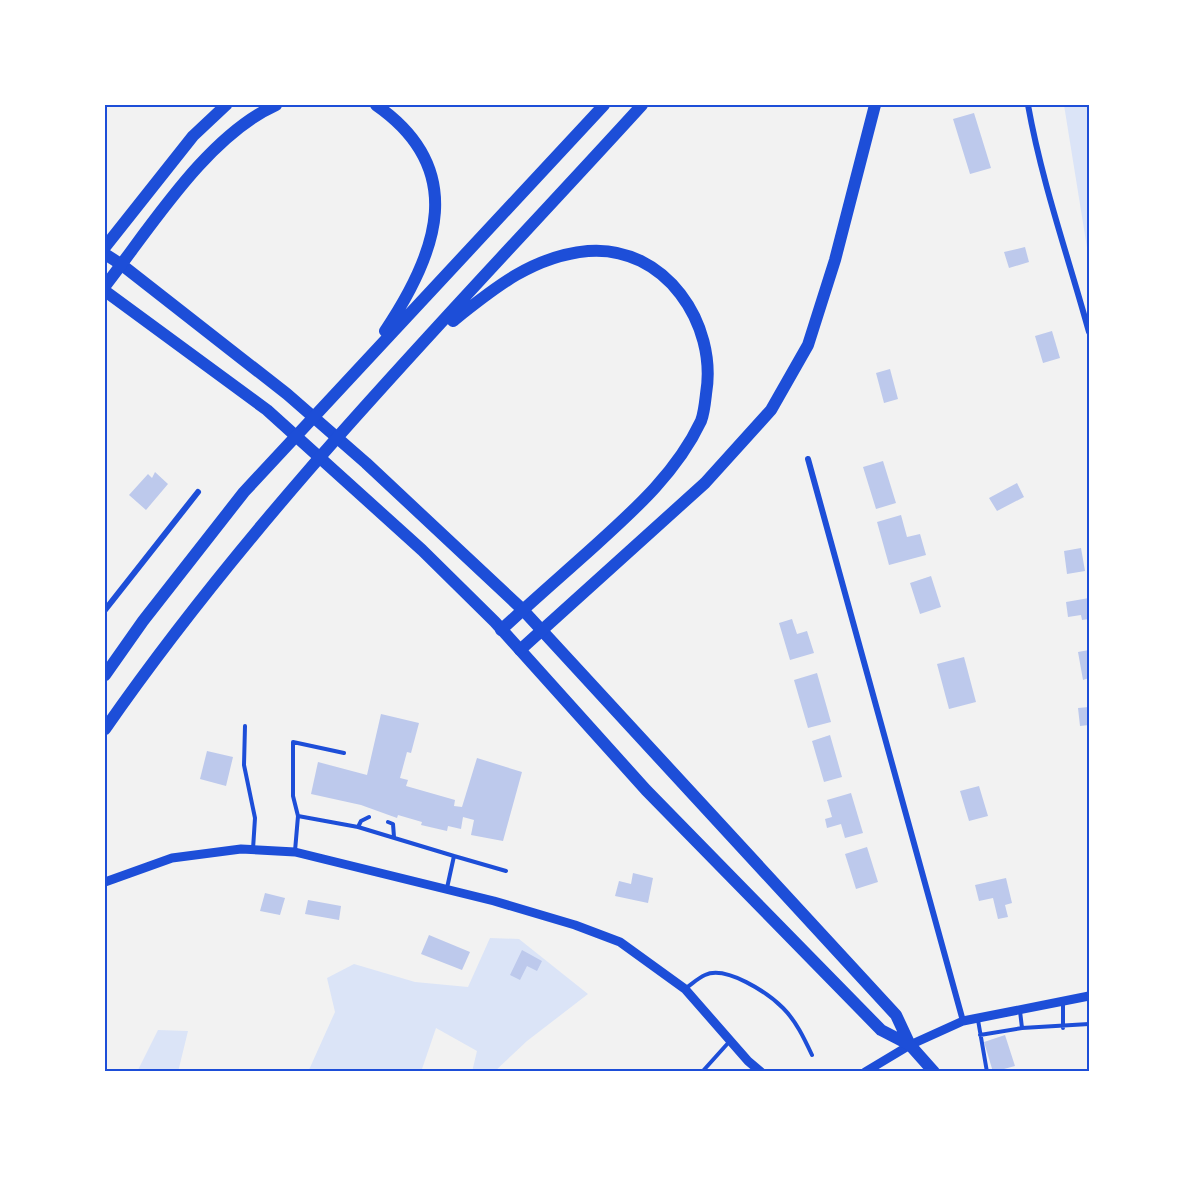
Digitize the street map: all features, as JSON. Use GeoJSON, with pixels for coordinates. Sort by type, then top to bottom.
{"type":"FeatureCollection","features":[{"type":"Feature","properties":{"kind":"main road"},"geometry":{"type":"LineString","coordinates":[[105,248],[193,136],[226,105]]}},
{"type":"Feature","properties":{"kind":"main road"},"geometry":{"type":"LineString","coordinates":[[105,286],[212,149],[256,114],[276,105]]}},
{"type":"Feature","properties":{"kind":"main road"},"geometry":{"type":"LineString","coordinates":[[364,363],[409,296],[427,255],[436,221],[435,185],[421,151],[400,121],[376,105]]}},
{"type":"Feature","properties":{"kind":"main road"},"geometry":{"type":"LineString","coordinates":[[105,675],[143,621],[244,492],[604,105]]}},
{"type":"Feature","properties":{"kind":"main road"},"geometry":{"type":"LineString","coordinates":[[105,729],[161,649],[248,539],[642,105]]}},
{"type":"Feature","properties":{"kind":"main road"},"geometry":{"type":"LineString","coordinates":[[520,650],[705,483],[771,410],[808,345],[835,260],[875,105]]}},
{"type":"Feature","properties":{"kind":"main road"},"geometry":{"type":"LineString","coordinates":[[420,348],[501,282],[544,259],[589,251],[622,255],[657,270],[684,297],[703,331],[710,372],[702,419],[678,459],[648,498],[501,630]]}},
{"type":"Feature","properties":{"kind":"main road"},"geometry":{"type":"LineString","coordinates":[[105,254],[286,394],[366,463],[523,610],[896,1015],[910,1045],[934,1072]]}},
{"type":"Feature","properties":{"kind":"main road"},"geometry":{"type":"LineString","coordinates":[[105,291],[267,410],[422,550],[520,650],[646,790],[881,1030],[910,1045]]}},
{"type":"Feature","properties":{"kind":"street"},"geometry":{"type":"LineString","coordinates":[[1028,105],[1039,164],[1051,209],[1089,332]]}},
{"type":"Feature","properties":{"kind":"street"},"geometry":{"type":"LineString","coordinates":[[808,459],[963,1021]]}},
{"type":"Feature","properties":{"kind":"street"},"geometry":{"type":"LineString","coordinates":[[105,610],[198,492]]}},
{"type":"Feature","properties":{"kind":"street"},"geometry":{"type":"LineString","coordinates":[[105,882],[172,858],[208,852],[253,849],[295,852],[447,889],[575,925],[620,942],[685,989],[730,1041],[761,1072]]}},
{"type":"Feature","properties":{"kind":"street"},"geometry":{"type":"LineString","coordinates":[[865,1072],[910,1045],[963,1021],[1089,996]]}},
{"type":"Feature","properties":{"kind":"lane"},"geometry":{"type":"LineString","coordinates":[[245,726],[244,765],[255,818],[253,849]]}},
{"type":"Feature","properties":{"kind":"lane"},"geometry":{"type":"LineString","coordinates":[[295,852],[298,816],[293,796],[293,742],[344,753]]}},
{"type":"Feature","properties":{"kind":"lane"},"geometry":{"type":"LineString","coordinates":[[298,816],[358,827],[506,871]]}},
{"type":"Feature","properties":{"kind":"lane"},"geometry":{"type":"LineString","coordinates":[[358,827],[361,821],[369,817]]}},
{"type":"Feature","properties":{"kind":"lane"},"geometry":{"type":"LineString","coordinates":[[388,822],[393,824],[393,837]]}},
{"type":"Feature","properties":{"kind":"lane"},"geometry":{"type":"LineString","coordinates":[[447,889],[454,856]]}},
{"type":"Feature","properties":{"kind":"lane"},"geometry":{"type":"LineString","coordinates":[[685,989],[706,974],[718,973],[762,991],[783,1008],[797,1025],[812,1055]]}},
{"type":"Feature","properties":{"kind":"lane"},"geometry":{"type":"LineString","coordinates":[[1063,1000],[1063,1028]]}},
{"type":"Feature","properties":{"kind":"lane"},"geometry":{"type":"LineString","coordinates":[[1020,1008],[1022,1028]]}},
{"type":"Feature","properties":{"kind":"lane"},"geometry":{"type":"LineString","coordinates":[[978,1018],[987,1072]]}},
{"type":"Feature","properties":{"kind":"lane"},"geometry":{"type":"LineString","coordinates":[[980,1035],[1022,1028],[1063,1028],[1089,1024]]}},
{"type":"Feature","properties":{"kind":"lane"},"geometry":{"type":"LineString","coordinates":[[702,1072],[730,1041]]}},
{"type":"Feature","properties":{"kind":"shaded area"},"geometry":{"type":"Polygon","coordinates":[[[1064,105],[1089,105],[1089,260],[1064,105]]]}},
{"type":"Feature","properties":{"kind":"shaded area"},"geometry":{"type":"Polygon","coordinates":[[[490,938],[519,939],[588,994],[527,1041],[494,1072],[472,1072],[477,1051],[436,1028],[421,1072],[308,1072],[335,1012],[327,978],[354,964],[415,982],[468,987],[490,938]]]}},
{"type":"Feature","properties":{"kind":"shaded area"},"geometry":{"type":"Polygon","coordinates":[[[158,1030],[188,1031],[178,1072],[137,1072],[158,1030]]]}},
{"type":"Feature","properties":{"kind":"building"},"geometry":{"type":"Polygon","coordinates":[[[974,113],[991,168],[970,174],[953,119],[974,113]]]}},
{"type":"Feature","properties":{"kind":"building"},"geometry":{"type":"Polygon","coordinates":[[[1025,247],[1029,262],[1009,268],[1004,252],[1025,247]]]}},
{"type":"Feature","properties":{"kind":"building"},"geometry":{"type":"Polygon","coordinates":[[[1052,331],[1060,358],[1043,363],[1035,336],[1052,331]]]}},
{"type":"Feature","properties":{"kind":"building"},"geometry":{"type":"Polygon","coordinates":[[[890,369],[898,399],[884,403],[876,373],[890,369]]]}},
{"type":"Feature","properties":{"kind":"building"},"geometry":{"type":"Polygon","coordinates":[[[883,461],[896,503],[876,509],[863,467],[883,461]]]}},
{"type":"Feature","properties":{"kind":"building"},"geometry":{"type":"Polygon","coordinates":[[[155,472],[168,484],[146,510],[129,495],[148,474],[152,478],[155,472]]]}},
{"type":"Feature","properties":{"kind":"building"},"geometry":{"type":"Polygon","coordinates":[[[1017,483],[1024,497],[997,511],[989,498],[1017,483]]]}},
{"type":"Feature","properties":{"kind":"building"},"geometry":{"type":"Polygon","coordinates":[[[901,515],[907,537],[920,534],[926,555],[889,565],[877,522],[901,515]]]}},
{"type":"Feature","properties":{"kind":"building"},"geometry":{"type":"Polygon","coordinates":[[[1081,548],[1085,571],[1067,574],[1064,551],[1081,548]]]}},
{"type":"Feature","properties":{"kind":"building"},"geometry":{"type":"Polygon","coordinates":[[[931,576],[941,607],[920,614],[910,583],[931,576]]]}},
{"type":"Feature","properties":{"kind":"building"},"geometry":{"type":"Polygon","coordinates":[[[1089,598],[1089,619],[1082,620],[1081,615],[1068,617],[1066,602],[1089,598]]]}},
{"type":"Feature","properties":{"kind":"building"},"geometry":{"type":"Polygon","coordinates":[[[792,619],[797,634],[807,631],[814,653],[790,660],[779,623],[792,619]]]}},
{"type":"Feature","properties":{"kind":"building"},"geometry":{"type":"Polygon","coordinates":[[[1089,650],[1089,678],[1083,680],[1078,652],[1089,650]]]}},
{"type":"Feature","properties":{"kind":"building"},"geometry":{"type":"Polygon","coordinates":[[[964,657],[976,702],[949,709],[937,664],[964,657]]]}},
{"type":"Feature","properties":{"kind":"building"},"geometry":{"type":"Polygon","coordinates":[[[817,673],[831,722],[808,728],[794,680],[817,673]]]}},
{"type":"Feature","properties":{"kind":"building"},"geometry":{"type":"Polygon","coordinates":[[[1089,707],[1089,725],[1080,726],[1078,708],[1089,707]]]}},
{"type":"Feature","properties":{"kind":"building"},"geometry":{"type":"Polygon","coordinates":[[[381,714],[419,723],[411,753],[407,752],[400,778],[408,780],[406,786],[455,800],[454,806],[462,807],[477,758],[522,772],[503,841],[471,835],[474,820],[463,817],[461,829],[448,826],[447,831],[421,825],[422,822],[398,815],[397,818],[361,805],[311,794],[318,762],[367,775],[381,714]]]}},
{"type":"Feature","properties":{"kind":"building"},"geometry":{"type":"Polygon","coordinates":[[[830,735],[842,777],[824,782],[812,741],[830,735]]]}},
{"type":"Feature","properties":{"kind":"building"},"geometry":{"type":"Polygon","coordinates":[[[207,751],[233,757],[226,786],[200,779],[207,751]]]}},
{"type":"Feature","properties":{"kind":"building"},"geometry":{"type":"Polygon","coordinates":[[[979,786],[988,816],[969,821],[960,791],[979,786]]]}},
{"type":"Feature","properties":{"kind":"building"},"geometry":{"type":"Polygon","coordinates":[[[851,793],[863,833],[845,838],[841,824],[827,828],[825,819],[832,817],[827,800],[851,793]]]}},
{"type":"Feature","properties":{"kind":"building"},"geometry":{"type":"Polygon","coordinates":[[[867,847],[878,882],[856,889],[845,854],[867,847]]]}},
{"type":"Feature","properties":{"kind":"building"},"geometry":{"type":"Polygon","coordinates":[[[633,873],[653,878],[648,903],[615,896],[619,881],[631,884],[633,873]]]}},
{"type":"Feature","properties":{"kind":"building"},"geometry":{"type":"Polygon","coordinates":[[[1006,878],[1012,903],[1005,905],[1008,917],[998,919],[993,898],[979,901],[975,885],[1006,878]]]}},
{"type":"Feature","properties":{"kind":"building"},"geometry":{"type":"Polygon","coordinates":[[[265,893],[285,898],[280,915],[260,911],[265,893]]]}},
{"type":"Feature","properties":{"kind":"building"},"geometry":{"type":"Polygon","coordinates":[[[308,900],[341,906],[339,920],[305,914],[308,900]]]}},
{"type":"Feature","properties":{"kind":"building"},"geometry":{"type":"Polygon","coordinates":[[[429,935],[470,952],[462,970],[421,954],[429,935]]]}},
{"type":"Feature","properties":{"kind":"building"},"geometry":{"type":"Polygon","coordinates":[[[522,950],[542,961],[537,971],[527,966],[520,980],[510,975],[522,950]]]}},
{"type":"Feature","properties":{"kind":"building"},"geometry":{"type":"Polygon","coordinates":[[[1005,1035],[1015,1066],[993,1072],[984,1042],[1005,1035]]]}}]}
